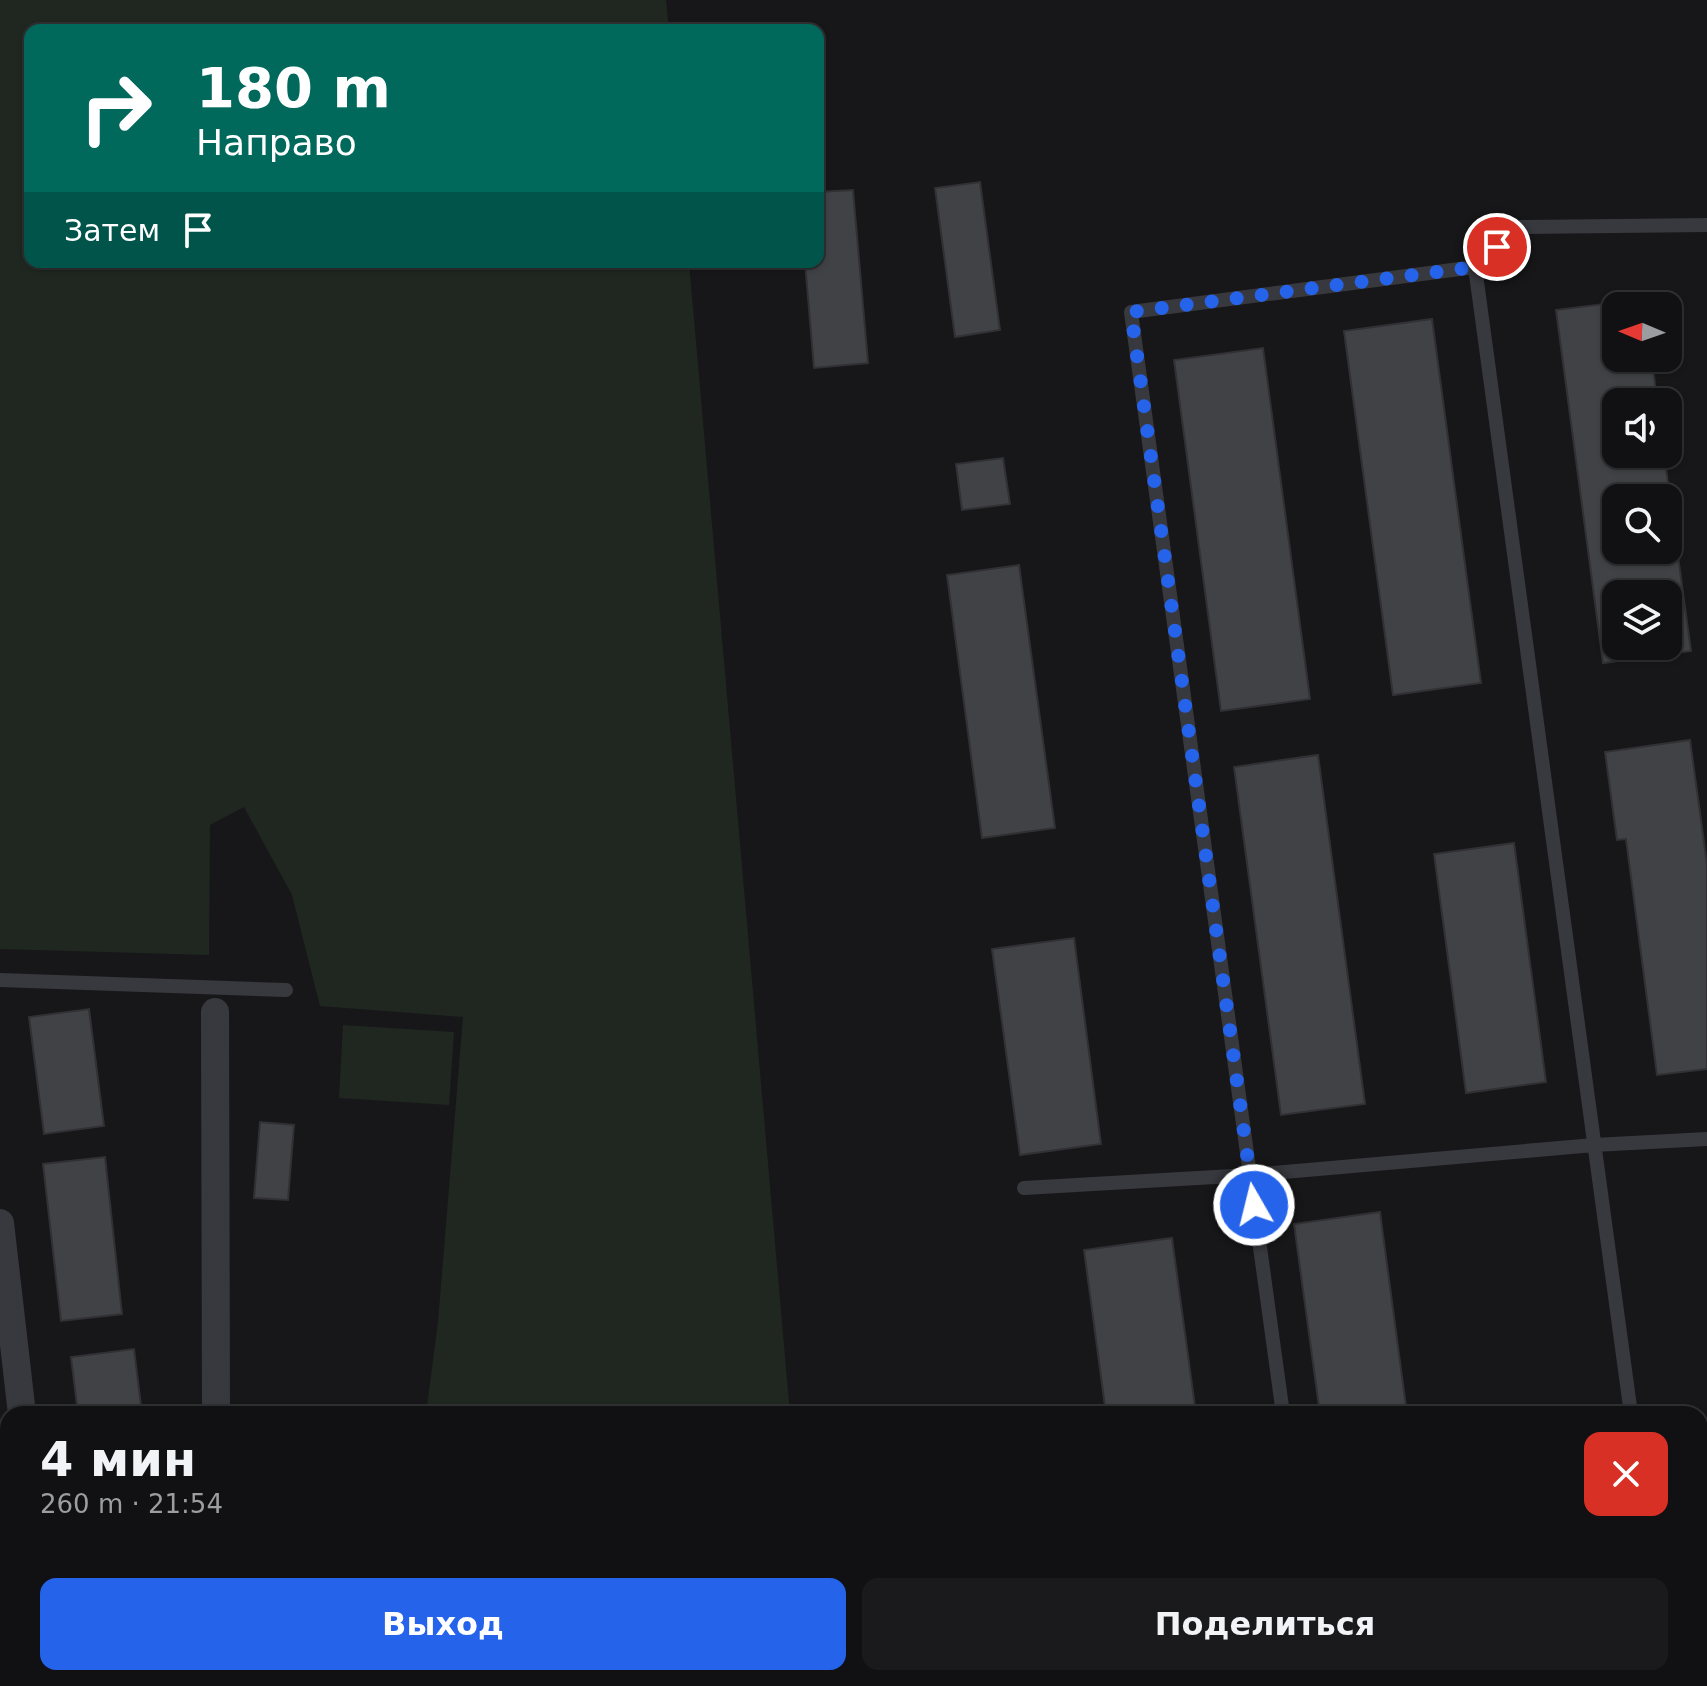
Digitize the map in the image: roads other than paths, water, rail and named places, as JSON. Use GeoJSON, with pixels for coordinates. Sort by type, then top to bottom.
{"type":"FeatureCollection","features":[{"type":"Feature","properties":{"kind":"street"},"geometry":{"type":"LineString","coordinates":[[215,1012],[216,1406]]}},
{"type":"Feature","properties":{"kind":"street"},"geometry":{"type":"LineString","coordinates":[[0,1223],[21,1406]]}},
{"type":"Feature","properties":{"kind":"lane"},"geometry":{"type":"LineString","coordinates":[[1282,1406],[1131,312],[1475,267],[1520,227],[1707,225]]}},
{"type":"Feature","properties":{"kind":"lane"},"geometry":{"type":"LineString","coordinates":[[1475,267],[1630,1406]]}},
{"type":"Feature","properties":{"kind":"lane"},"geometry":{"type":"LineString","coordinates":[[0,980],[286,990]]}},
{"type":"Feature","properties":{"kind":"lane"},"geometry":{"type":"LineString","coordinates":[[1024,1188],[1250,1175],[1594,1145],[1707,1139]]}}]}
